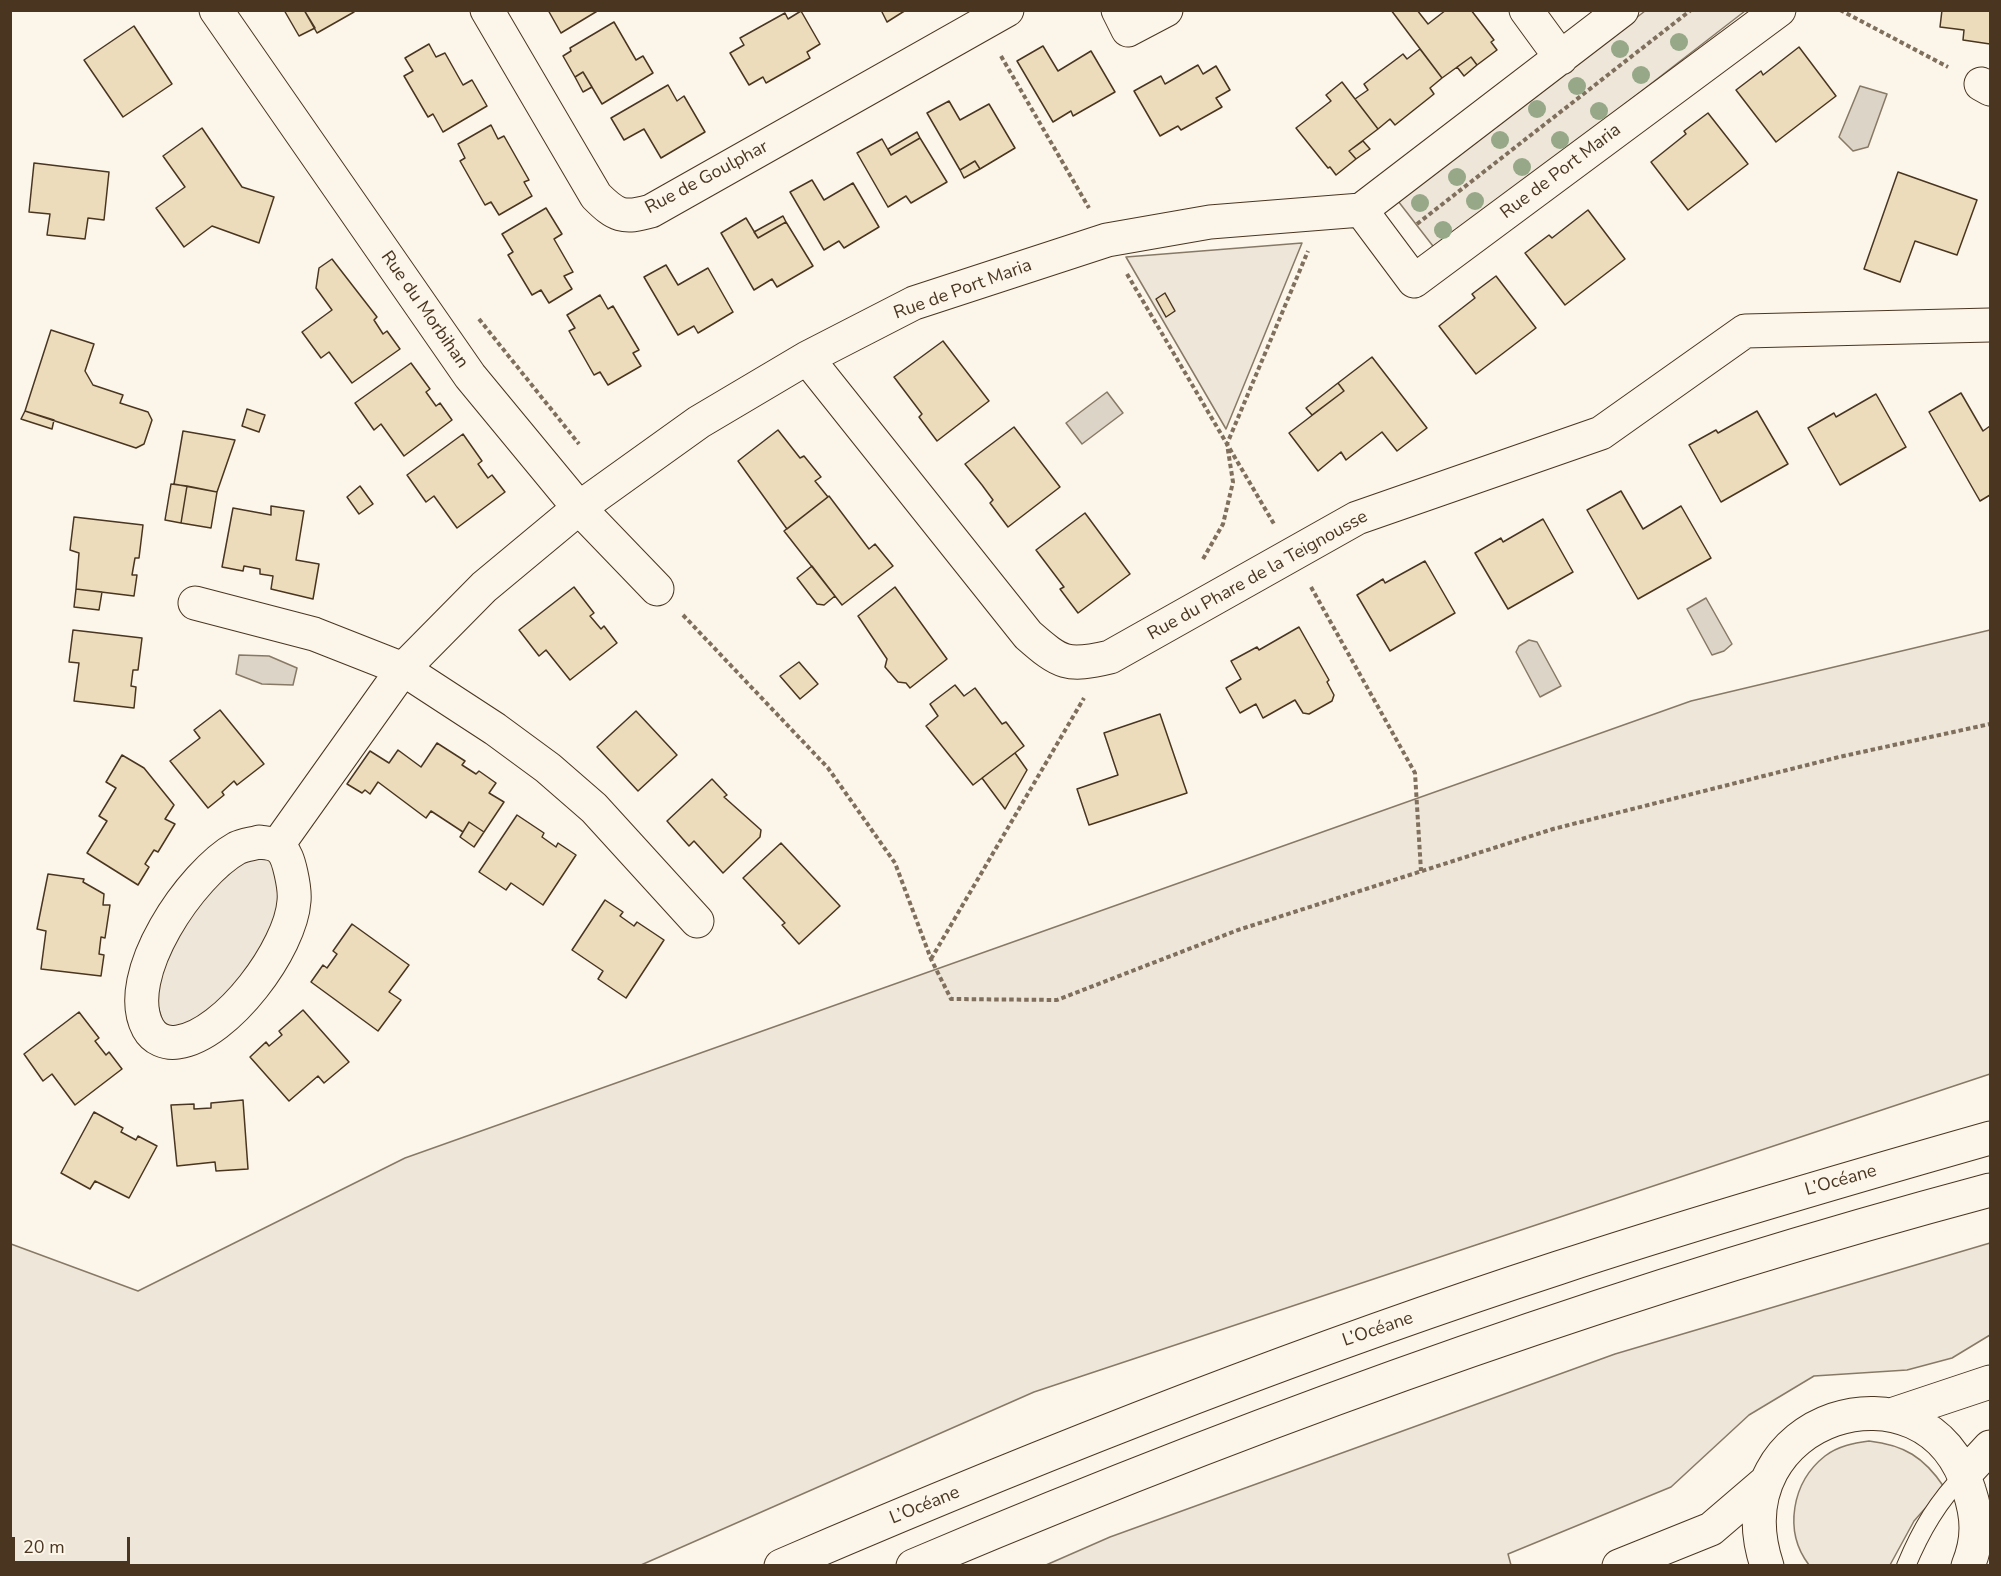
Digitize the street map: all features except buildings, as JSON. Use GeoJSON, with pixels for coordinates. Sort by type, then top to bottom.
{"type":"FeatureCollection","features":[{"type":"Feature","properties":{"kind":"main road","name":"Rue du Morbihan"},"geometry":{"type":"LineString","coordinates":[[216,10],[470,376],[579,508],[657,589]]}},
{"type":"Feature","properties":{"kind":"main road","name":"Rue de Goulphar"},"geometry":{"type":"LineString","coordinates":[[487,10],[596,196],[611,211],[629,217],[651,211],[995,17]]}},
{"type":"Feature","properties":{"kind":"main road"},"geometry":{"type":"LineString","coordinates":[[1118,10],[1128,30],[1167,10]]}},
{"type":"Feature","properties":{"kind":"main road"},"geometry":{"type":"LineString","coordinates":[[1526,10],[1561,58]]}},
{"type":"Feature","properties":{"kind":"main road"},"geometry":{"type":"LineString","coordinates":[[1361,210],[1622,10]]}},
{"type":"Feature","properties":{"kind":"main road","name":"Rue de Port Maria"},"geometry":{"type":"LineString","coordinates":[[277,846],[403,669],[484,586],[579,508],[699,422],[807,358],[914,303],[1107,240],[1210,222],[1361,210],[1414,281],[1779,10]]}},
{"type":"Feature","properties":{"kind":"main road","name":"Rue du Phare de la Teignousse"},"geometry":{"type":"LineString","coordinates":[[807,358],[1028,635],[1054,658],[1079,664],[1110,657],[1357,518],[1601,434],[1745,331],[1990,325]]}},
{"type":"Feature","properties":{"kind":"main road"},"geometry":{"type":"LineString","coordinates":[[195,603],[314,634],[403,669],[495,729],[548,768],[594,808],[697,921]]}},
{"type":"Feature","properties":{"kind":"main road"},"geometry":{"type":"LineString","coordinates":[[259,842],[277,846],[288,859],[294,901],[289,925],[271,962],[244,999],[212,1028],[184,1041],[168,1044],[151,1034],[144,1020],[142,985],[154,950],[176,910],[206,873],[238,848],[259,842]]}},
{"type":"Feature","properties":{"kind":"main road","name":"L’Océane"},"geometry":{"type":"LineString","coordinates":[[781,1566],[1152,1413],[1346,1341],[1569,1264],[1778,1199],[1990,1138]]}},
{"type":"Feature","properties":{"kind":"main road"},"geometry":{"type":"LineString","coordinates":[[913,1566],[1163,1464],[1465,1353],[1673,1285],[1990,1190]]}},
{"type":"Feature","properties":{"kind":"main road"},"geometry":{"type":"LineString","coordinates":[[1767,1566],[1759,1525],[1760,1502],[1767,1481],[1787,1449],[1817,1425],[1853,1414],[1891,1415],[1990,1382]]}},
{"type":"Feature","properties":{"kind":"main road"},"geometry":{"type":"LineString","coordinates":[[1891,1415],[1918,1426],[1943,1442],[1965,1474],[1984,1542],[1968,1566]]}},
{"type":"Feature","properties":{"kind":"main road"},"geometry":{"type":"LineString","coordinates":[[1965,1474],[1990,1448]]}},
{"type":"Feature","properties":{"kind":"main road"},"geometry":{"type":"LineString","coordinates":[[1619,1566],[1711,1529],[1767,1481]]}},
{"type":"Feature","properties":{"kind":"lane"},"geometry":{"type":"LineString","coordinates":[[1906,1566],[1930,1515],[1944,1495],[1965,1474]]}},
{"type":"Feature","properties":{"kind":"path"},"geometry":{"type":"LineString","coordinates":[[1389,247],[1690,10]]}},
{"type":"Feature","properties":{"kind":"path"},"geometry":{"type":"LineString","coordinates":[[1840,10],[1986,86]]}},
{"type":"Feature","properties":{"kind":"path"},"geometry":{"type":"LineString","coordinates":[[995,17],[1107,240],[1293,554],[1415,773],[1421,871]]}},
{"type":"Feature","properties":{"kind":"path"},"geometry":{"type":"LineString","coordinates":[[473,311],[583,450]]}},
{"type":"Feature","properties":{"kind":"path"},"geometry":{"type":"LineString","coordinates":[[657,589],[828,768],[895,863],[932,959],[951,999],[1057,1000],[1238,930],[1553,829],[1839,756],[1990,724]]}},
{"type":"Feature","properties":{"kind":"shaded area"},"geometry":{"type":"Polygon","coordinates":[[[1645,11],[1745,11],[1436,250],[1398,201],[1645,11]]]}},
{"type":"Feature","properties":{"kind":"shaded area"},"geometry":{"type":"Polygon","coordinates":[[[1860,86],[1887,94],[1868,147],[1853,151],[1839,137],[1860,86]]]}},
{"type":"Feature","properties":{"kind":"shaded area"},"geometry":{"type":"Polygon","coordinates":[[[1302,243],[1226,429],[1126,257],[1302,243]]]}},
{"type":"Feature","properties":{"kind":"shaded area"},"geometry":{"type":"Polygon","coordinates":[[[1107,392],[1123,413],[1082,444],[1066,423],[1107,392]]]}},
{"type":"Feature","properties":{"kind":"shaded area"},"geometry":{"type":"Polygon","coordinates":[[[1706,598],[1732,644],[1724,651],[1712,655],[1687,609],[1706,598]]]}},
{"type":"Feature","properties":{"kind":"shaded area"},"geometry":{"type":"Polygon","coordinates":[[[1990,630],[1990,1074],[1034,1392],[641,1565],[11,1565],[11,1244],[138,1291],[405,1158],[1691,701],[1990,630]]]}},
{"type":"Feature","properties":{"kind":"shaded area"},"geometry":{"type":"Polygon","coordinates":[[[1529,640],[1537,642],[1561,686],[1540,697],[1516,652],[1519,646],[1529,640]]]}},
{"type":"Feature","properties":{"kind":"shaded area"},"geometry":{"type":"Polygon","coordinates":[[[239,655],[269,656],[297,668],[293,685],[262,684],[236,674],[239,655]]]}},
{"type":"Feature","properties":{"kind":"shaded area"},"geometry":{"type":"Polygon","coordinates":[[[262,855],[278,865],[278,914],[240,986],[186,1029],[164,1026],[154,993],[172,945],[203,897],[238,862],[262,855]]]}},
{"type":"Feature","properties":{"kind":"shaded area"},"geometry":{"type":"Polygon","coordinates":[[[1990,1243],[1990,1335],[1952,1358],[1907,1370],[1814,1376],[1749,1415],[1671,1487],[1508,1554],[1511,1565],[1046,1565],[1110,1537],[1615,1354],[1990,1243]]]}},
{"type":"Feature","properties":{"kind":"shaded area"},"geometry":{"type":"Polygon","coordinates":[[[1869,1441],[1903,1449],[1912,1454],[1929,1468],[1944,1487],[1914,1521],[1890,1565],[1809,1565],[1801,1552],[1794,1522],[1795,1508],[1805,1479],[1825,1456],[1835,1450],[1869,1441]]]}}]}
